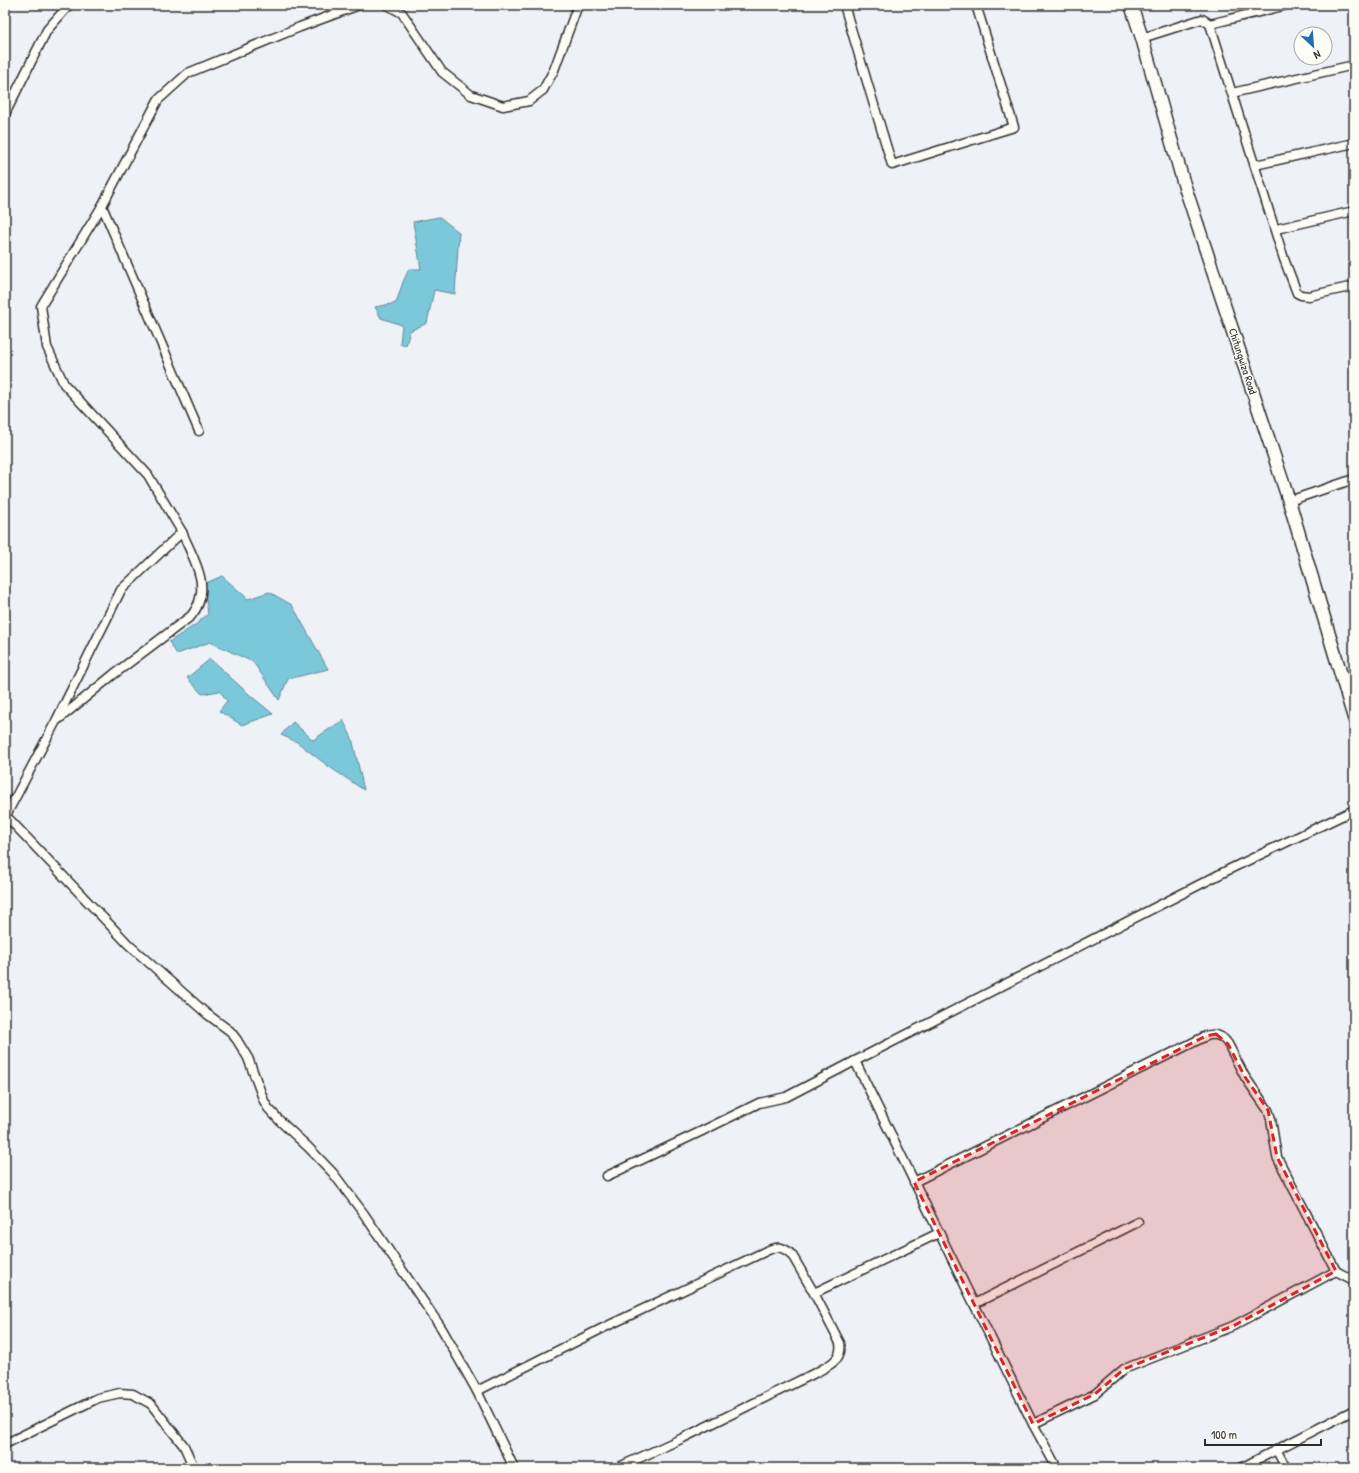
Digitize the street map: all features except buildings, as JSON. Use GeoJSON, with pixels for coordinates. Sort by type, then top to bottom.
{"type":"FeatureCollection","features":[{"type":"Feature","properties":{"kind":"main road","name":"Chitungwiza Road"},"geometry":{"type":"LineString","coordinates":[[1130,5],[1142,38],[1183,181],[1289,501],[1354,718]]}},
{"type":"Feature","properties":{"kind":"street"},"geometry":{"type":"LineString","coordinates":[[5,114],[47,30],[69,5]]}},
{"type":"Feature","properties":{"kind":"street"},"geometry":{"type":"LineString","coordinates":[[56,721],[114,674],[192,616],[201,598],[202,582],[182,532],[148,475],[64,384],[47,347],[41,306],[102,206],[158,100],[188,73],[300,27],[359,5]]}},
{"type":"Feature","properties":{"kind":"street"},"geometry":{"type":"LineString","coordinates":[[387,5],[402,13],[442,72],[472,95],[502,106],[529,101],[543,90],[554,70],[578,5]]}},
{"type":"Feature","properties":{"kind":"street"},"geometry":{"type":"LineString","coordinates":[[844,5],[892,165],[1014,127],[976,5]]}},
{"type":"Feature","properties":{"kind":"street"},"geometry":{"type":"LineString","coordinates":[[1210,24],[1287,5]]}},
{"type":"Feature","properties":{"kind":"street"},"geometry":{"type":"LineString","coordinates":[[1142,38],[1202,19],[1210,24],[1291,278],[1297,292],[1301,295],[1309,296],[1354,286]]}},
{"type":"Feature","properties":{"kind":"street"},"geometry":{"type":"LineString","coordinates":[[1232,93],[1354,65]]}},
{"type":"Feature","properties":{"kind":"street"},"geometry":{"type":"LineString","coordinates":[[1255,166],[1354,143]]}},
{"type":"Feature","properties":{"kind":"street"},"geometry":{"type":"LineString","coordinates":[[102,206],[199,431]]}},
{"type":"Feature","properties":{"kind":"street"},"geometry":{"type":"LineString","coordinates":[[1276,229],[1354,211]]}},
{"type":"Feature","properties":{"kind":"street"},"geometry":{"type":"LineString","coordinates":[[1289,501],[1354,479]]}},
{"type":"Feature","properties":{"kind":"street"},"geometry":{"type":"LineString","coordinates":[[182,532],[121,590],[56,721],[5,817],[10,820],[129,945],[208,1014],[230,1031],[248,1058],[268,1108],[333,1173],[364,1214],[442,1329],[477,1391],[514,1468]]}},
{"type":"Feature","properties":{"kind":"street"},"geometry":{"type":"LineString","coordinates":[[606,1176],[702,1132],[759,1103],[786,1098],[855,1061],[1232,868],[1354,810]]}},
{"type":"Feature","properties":{"kind":"street"},"geometry":{"type":"LineString","coordinates":[[914,1182],[1206,1036],[1216,1034],[1221,1036],[1228,1044],[1245,1077],[1268,1110],[1271,1119],[1277,1157],[1336,1271],[1353,1280],[1354,1283]]}},
{"type":"Feature","properties":{"kind":"street"},"geometry":{"type":"LineString","coordinates":[[855,1061],[1033,1424],[1057,1468]]}},
{"type":"Feature","properties":{"kind":"street"},"geometry":{"type":"LineString","coordinates":[[974,1304],[1138,1222]]}},
{"type":"Feature","properties":{"kind":"street"},"geometry":{"type":"LineString","coordinates":[[814,1293],[939,1233]]}},
{"type":"Feature","properties":{"kind":"street"},"geometry":{"type":"LineString","coordinates":[[477,1391],[603,1328],[774,1248],[781,1247],[787,1250],[792,1255],[814,1293],[840,1343],[840,1354],[832,1364],[817,1372],[683,1438],[617,1468]]}},
{"type":"Feature","properties":{"kind":"street"},"geometry":{"type":"LineString","coordinates":[[1033,1424],[1096,1394],[1124,1369],[1233,1326],[1336,1271]]}},
{"type":"Feature","properties":{"kind":"street"},"geometry":{"type":"LineString","coordinates":[[5,1444],[98,1398],[120,1393],[133,1394],[151,1404],[184,1446],[194,1468]]}},
{"type":"Feature","properties":{"kind":"street"},"geometry":{"type":"LineString","coordinates":[[1241,1468],[1277,1451],[1354,1410]]}},
{"type":"Feature","properties":{"kind":"street"},"geometry":{"type":"LineString","coordinates":[[1277,1451],[1286,1468]]}},
{"type":"Feature","properties":{"kind":"highlighted area"},"geometry":{"type":"Polygon","coordinates":[[[1216,1034],[1228,1044],[1245,1077],[1268,1110],[1277,1157],[1336,1271],[1233,1326],[1124,1369],[1095,1394],[1033,1424],[914,1182],[1206,1036],[1216,1034]]]}},
{"type":"Feature","properties":{"kind":"water"},"geometry":{"type":"Polygon","coordinates":[[[439,217],[459,232],[455,294],[434,290],[427,323],[410,331],[406,345],[400,344],[402,325],[381,318],[375,307],[396,303],[409,269],[421,269],[413,222],[439,217]]]}},
{"type":"Feature","properties":{"kind":"water"},"geometry":{"type":"Polygon","coordinates":[[[222,576],[248,599],[269,592],[292,605],[328,669],[288,679],[279,700],[253,662],[210,642],[177,654],[169,642],[195,625],[208,614],[204,584],[222,576]]]}},
{"type":"Feature","properties":{"kind":"water"},"geometry":{"type":"Polygon","coordinates":[[[210,659],[273,714],[242,725],[219,711],[227,701],[220,691],[202,694],[187,678],[210,659]]]}},
{"type":"Feature","properties":{"kind":"water"},"geometry":{"type":"Polygon","coordinates":[[[343,720],[352,738],[364,790],[328,766],[297,742],[281,735],[293,722],[313,740],[343,720]]]}}]}
